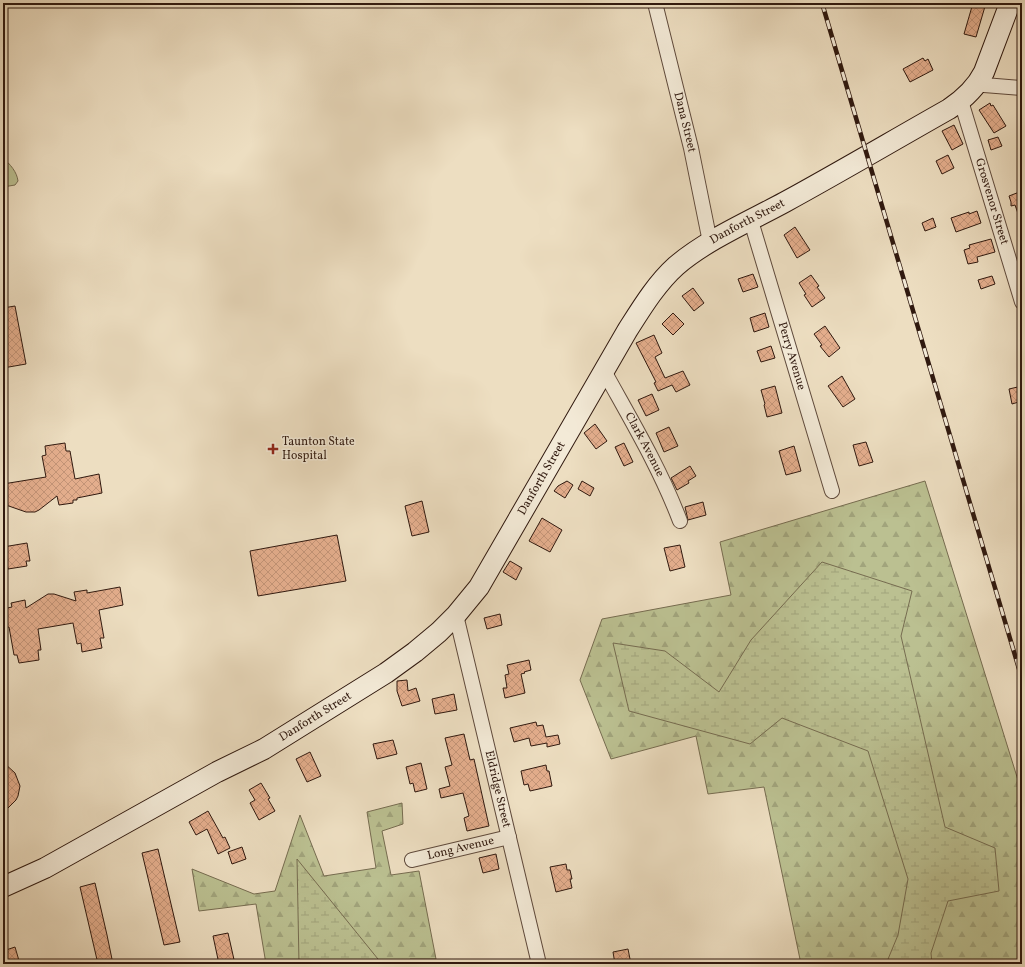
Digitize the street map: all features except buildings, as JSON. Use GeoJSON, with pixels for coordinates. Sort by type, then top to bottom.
{"type":"FeatureCollection","features":[{"type":"Feature","properties":{"kind":"street","name":"Dana Street"},"geometry":{"type":"LineString","coordinates":[[655,3],[691,148],[710,242]]}},
{"type":"Feature","properties":{"kind":"street","name":"Danforth Street"},"geometry":{"type":"LineString","coordinates":[[3,888],[45,868],[217,772],[264,749],[386,673],[429,641],[472,596],[635,318],[665,278],[689,256],[710,242],[751,221],[961,101],[978,83],[991,56],[1010,3]]}},
{"type":"Feature","properties":{"kind":"street"},"geometry":{"type":"LineString","coordinates":[[978,83],[984,85],[1022,88]]}},
{"type":"Feature","properties":{"kind":"street","name":"Grosvenor Street"},"geometry":{"type":"LineString","coordinates":[[961,101],[1022,302]]}},
{"type":"Feature","properties":{"kind":"street","name":"Perry Avenue"},"geometry":{"type":"LineString","coordinates":[[751,221],[832,491]]}},
{"type":"Feature","properties":{"kind":"street","name":"Clark Avenue"},"geometry":{"type":"LineString","coordinates":[[604,371],[654,463],[680,521]]}},
{"type":"Feature","properties":{"kind":"street","name":"Eldridge Street"},"geometry":{"type":"LineString","coordinates":[[456,614],[539,964]]}},
{"type":"Feature","properties":{"kind":"street","name":"Long Avenue"},"geometry":{"type":"LineString","coordinates":[[412,860],[509,837]]}},
{"type":"Feature","properties":{"kind":"green space"},"geometry":{"type":"Polygon","coordinates":[[[3,158],[15,171],[18,181],[15,185],[3,187],[3,158]]]}},
{"type":"Feature","properties":{"kind":"green space"},"geometry":{"type":"Polygon","coordinates":[[[925,481],[1022,793],[1022,964],[801,964],[764,787],[708,794],[696,736],[611,759],[580,680],[602,619],[731,595],[720,542],[925,481]]]}},
{"type":"Feature","properties":{"kind":"green space"},"geometry":{"type":"Polygon","coordinates":[[[822,562],[912,591],[901,636],[945,827],[995,848],[999,891],[948,901],[931,953],[932,964],[886,964],[898,935],[908,879],[868,751],[782,718],[750,744],[629,711],[613,643],[665,651],[719,692],[751,640],[822,562]]]}},
{"type":"Feature","properties":{"kind":"green space"},"geometry":{"type":"Polygon","coordinates":[[[402,803],[403,824],[382,831],[391,875],[419,871],[436,959],[410,959],[411,964],[266,964],[256,904],[199,911],[192,869],[254,894],[275,891],[300,815],[324,876],[376,868],[367,812],[402,803]]]}},
{"type":"Feature","properties":{"kind":"green space"},"geometry":{"type":"Polygon","coordinates":[[[297,859],[382,964],[299,964],[297,859]]]}},
{"type":"Feature","properties":{"kind":"railway"},"geometry":{"type":"LineString","coordinates":[[822,3],[1022,679]]}},
{"type":"Feature","properties":{"kind":"place","name":"Taunton State Hospital"},"geometry":{"type":"Point","coordinates":[273,449]}}]}
